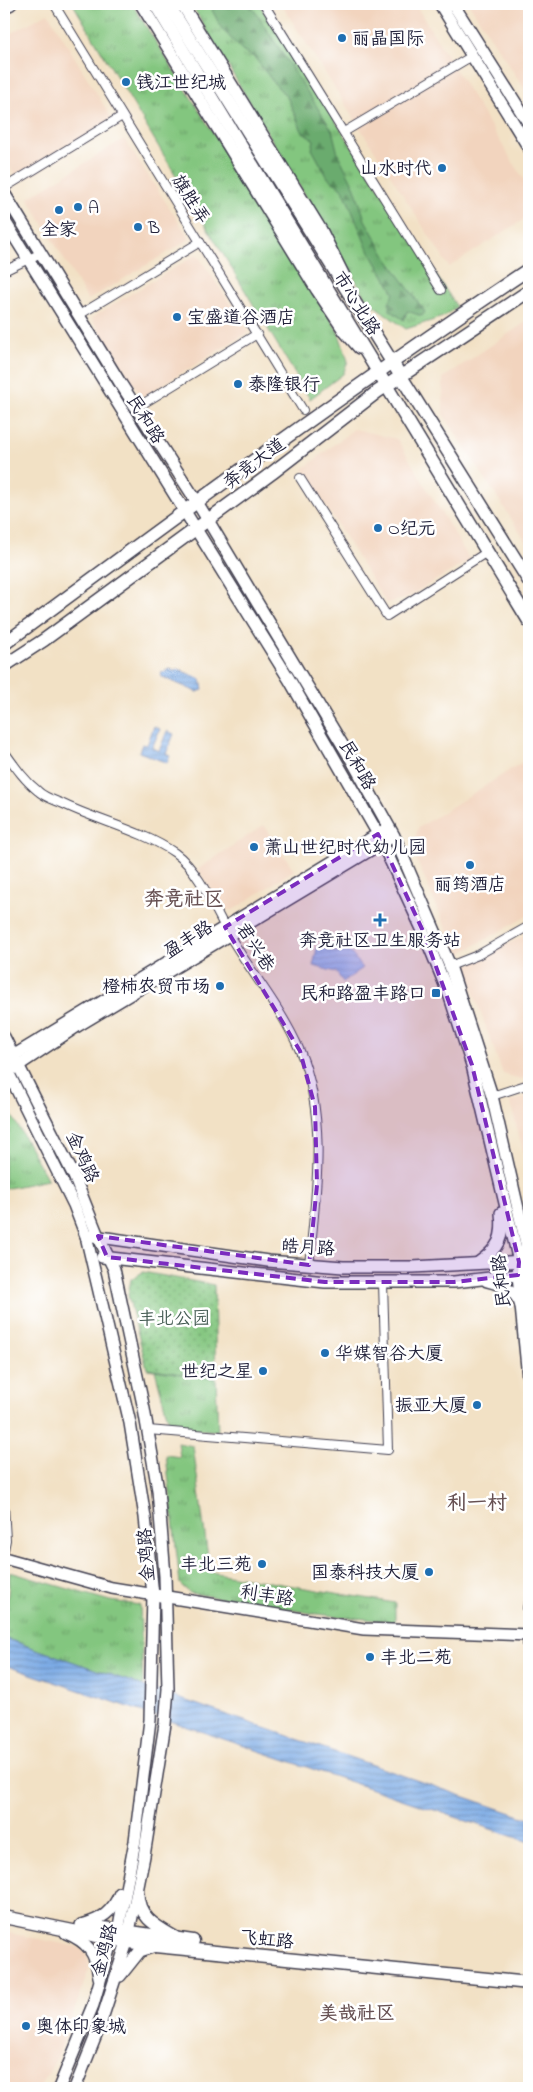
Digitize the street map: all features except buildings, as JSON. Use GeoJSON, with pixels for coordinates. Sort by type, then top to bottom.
{"type":"FeatureCollection","features":[{"type":"Feature","properties":{"kind":"main road"},"geometry":{"type":"LineString","coordinates":[[4,8],[12,4]]}},
{"type":"Feature","properties":{"kind":"main road"},"geometry":{"type":"LineString","coordinates":[[141,4],[317,290],[345,332],[379,370]]}},
{"type":"Feature","properties":{"kind":"main road","name":"市心北路"},"geometry":{"type":"LineString","coordinates":[[156,4],[529,621]]}},
{"type":"Feature","properties":{"kind":"main road","name":"市心北路"},"geometry":{"type":"LineString","coordinates":[[168,4],[402,375],[529,581]]}},
{"type":"Feature","properties":{"kind":"main road"},"geometry":{"type":"LineString","coordinates":[[182,4],[321,230],[358,307]]}},
{"type":"Feature","properties":{"kind":"main road"},"geometry":{"type":"LineString","coordinates":[[440,4],[529,148]]}},
{"type":"Feature","properties":{"kind":"main road"},"geometry":{"type":"LineString","coordinates":[[453,4],[529,124]]}},
{"type":"Feature","properties":{"kind":"main road","name":"民和路"},"geometry":{"type":"LineString","coordinates":[[4,193],[136,408],[197,502],[354,764],[392,832],[450,966],[492,1096],[526,1243],[526,1276],[522,1312],[529,1388]]}},
{"type":"Feature","properties":{"kind":"main road","name":"民和路"},"geometry":{"type":"LineString","coordinates":[[4,220],[194,529],[289,679],[380,839],[423,931],[450,997],[472,1065],[492,1150],[525,1260]]}},
{"type":"Feature","properties":{"kind":"main road","name":"奔竞大道"},"geometry":{"type":"LineString","coordinates":[[4,644],[183,511],[379,370],[529,270]]}},
{"type":"Feature","properties":{"kind":"main road","name":"奔竞大道"},"geometry":{"type":"LineString","coordinates":[[4,666],[44,640],[387,385],[529,291]]}},
{"type":"Feature","properties":{"kind":"main road","name":"盈丰路"},"geometry":{"type":"LineString","coordinates":[[5,1069],[16,1059],[392,832]]}},
{"type":"Feature","properties":{"kind":"main road","name":"金鸡路"},"geometry":{"type":"LineString","coordinates":[[4,1037],[74,1176],[92,1236],[90,1256],[130,1424],[153,1594],[150,1720],[121,1936],[111,1990],[74,2088]]}},
{"type":"Feature","properties":{"kind":"main road","name":"金鸡路"},"geometry":{"type":"LineString","coordinates":[[5,1069],[74,1206],[114,1269],[148,1430],[158,1490],[166,1597],[168,1689],[165,1724],[137,1884],[121,1936],[100,1982],[80,2040],[60,2088]]}},
{"type":"Feature","properties":{"kind":"main road"},"geometry":{"type":"LineString","coordinates":[[478,1263],[490,1254],[504,1232],[491,1164],[492,1150]]}},
{"type":"Feature","properties":{"kind":"main road"},"geometry":{"type":"LineString","coordinates":[[507,1166],[514,1175],[529,1233]]}},
{"type":"Feature","properties":{"kind":"main road","name":"皓月路"},"geometry":{"type":"LineString","coordinates":[[92,1236],[241,1258],[310,1265],[413,1268],[525,1260]]}},
{"type":"Feature","properties":{"kind":"main road","name":"皓月路"},"geometry":{"type":"LineString","coordinates":[[90,1256],[325,1282],[454,1282],[526,1276]]}},
{"type":"Feature","properties":{"kind":"main road"},"geometry":{"type":"LineString","coordinates":[[480,1280],[508,1289],[520,1301],[522,1312]]}},
{"type":"Feature","properties":{"kind":"main road","name":"利丰路"},"geometry":{"type":"LineString","coordinates":[[4,1558],[112,1588],[364,1629],[529,1635]]}},
{"type":"Feature","properties":{"kind":"main road"},"geometry":{"type":"LineString","coordinates":[[529,1607],[529,1648]]}},
{"type":"Feature","properties":{"kind":"main road"},"geometry":{"type":"LineString","coordinates":[[81,1925],[95,1921],[112,1909],[129,1873]]}},
{"type":"Feature","properties":{"kind":"main road"},"geometry":{"type":"LineString","coordinates":[[137,1884],[138,1901],[148,1920],[181,1940]]}},
{"type":"Feature","properties":{"kind":"main road","name":"飞虹路"},"geometry":{"type":"LineString","coordinates":[[4,1909],[81,1925],[155,1946],[529,1983]]}},
{"type":"Feature","properties":{"kind":"main road","name":"飞虹路"},"geometry":{"type":"LineString","coordinates":[[4,1917],[53,1927],[121,1936],[181,1940],[529,1975]]}},
{"type":"Feature","properties":{"kind":"main road"},"geometry":{"type":"LineString","coordinates":[[53,1927],[87,1944],[94,1953],[100,1982]]}},
{"type":"Feature","properties":{"kind":"main road"},"geometry":{"type":"LineString","coordinates":[[111,1990],[132,1958],[140,1951],[155,1946]]}},
{"type":"Feature","properties":{"kind":"street","name":"旗胜弄"},"geometry":{"type":"LineString","coordinates":[[54,4],[303,410]]}},
{"type":"Feature","properties":{"kind":"street"},"geometry":{"type":"LineString","coordinates":[[264,4],[441,290]]}},
{"type":"Feature","properties":{"kind":"street"},"geometry":{"type":"LineString","coordinates":[[344,132],[472,56]]}},
{"type":"Feature","properties":{"kind":"street"},"geometry":{"type":"LineString","coordinates":[[4,188],[122,116]]}},
{"type":"Feature","properties":{"kind":"street"},"geometry":{"type":"LineString","coordinates":[[79,315],[200,242]]}},
{"type":"Feature","properties":{"kind":"street"},"geometry":{"type":"LineString","coordinates":[[4,271],[41,253]]}},
{"type":"Feature","properties":{"kind":"street"},"geometry":{"type":"LineString","coordinates":[[136,408],[257,334]]}},
{"type":"Feature","properties":{"kind":"street"},"geometry":{"type":"LineString","coordinates":[[300,478],[387,616],[487,552]]}},
{"type":"Feature","properties":{"kind":"street","name":"君兴巷"},"geometry":{"type":"LineString","coordinates":[[4,751],[19,772],[39,792],[74,810],[140,834],[176,854],[192,870],[227,931],[264,987],[300,1052],[315,1107],[317,1185],[310,1265]]}},
{"type":"Feature","properties":{"kind":"street"},"geometry":{"type":"LineString","coordinates":[[450,966],[478,955],[529,926]]}},
{"type":"Feature","properties":{"kind":"street"},"geometry":{"type":"LineString","coordinates":[[492,1096],[529,1084]]}},
{"type":"Feature","properties":{"kind":"street"},"geometry":{"type":"LineString","coordinates":[[148,1430],[388,1450],[384,1283]]}},
{"type":"Feature","properties":{"kind":"street"},"geometry":{"type":"LineString","coordinates":[[4,1506],[6,1540],[4,1550]]}},
{"type":"Feature","properties":{"kind":"highlighted area"},"geometry":{"type":"Polygon","coordinates":[[[378,834],[423,931],[472,1065],[519,1262],[518,1275],[454,1282],[325,1282],[107,1257],[98,1236],[309,1265],[317,1185],[315,1107],[300,1051],[225,927],[378,834]]]}},
{"type":"Feature","properties":{"kind":"shaded area"},"geometry":{"type":"Polygon","coordinates":[[[281,4],[415,4],[529,188],[529,216],[449,267],[281,4]]]}},
{"type":"Feature","properties":{"kind":"shaded area"},"geometry":{"type":"Polygon","coordinates":[[[469,4],[529,4],[529,96],[469,4]]]}},
{"type":"Feature","properties":{"kind":"shaded area"},"geometry":{"type":"Polygon","coordinates":[[[48,13],[115,124],[19,183],[4,157],[4,37],[48,13]]]}},
{"type":"Feature","properties":{"kind":"shaded area"},"geometry":{"type":"Polygon","coordinates":[[[124,139],[190,239],[88,300],[28,198],[124,139]]]}},
{"type":"Feature","properties":{"kind":"shaded area"},"geometry":{"type":"Polygon","coordinates":[[[197,254],[249,332],[142,397],[91,318],[197,254]]]}},
{"type":"Feature","properties":{"kind":"shaded area"},"geometry":{"type":"Polygon","coordinates":[[[529,320],[529,546],[443,414],[443,378],[529,320]]]}},
{"type":"Feature","properties":{"kind":"shaded area"},"geometry":{"type":"Polygon","coordinates":[[[354,429],[397,439],[470,560],[404,599],[386,603],[303,469],[354,429]]]}},
{"type":"Feature","properties":{"kind":"shaded area"},"geometry":{"type":"Polygon","coordinates":[[[529,758],[529,915],[458,955],[412,850],[418,828],[529,758]]]}},
{"type":"Feature","properties":{"kind":"shaded area","name":"萧山世纪时代幼儿园"},"geometry":{"type":"Polygon","coordinates":[[[264,825],[294,870],[233,910],[223,910],[198,869],[264,825]]]}},
{"type":"Feature","properties":{"kind":"shaded area"},"geometry":{"type":"Polygon","coordinates":[[[525,935],[529,946],[529,1076],[521,1079],[503,1074],[464,967],[525,935]]]}},
{"type":"Feature","properties":{"kind":"shaded area"},"geometry":{"type":"Polygon","coordinates":[[[529,1096],[529,1173],[510,1102],[529,1096]]]}},
{"type":"Feature","properties":{"kind":"shaded area","name":"奥体印象城"},"geometry":{"type":"Polygon","coordinates":[[[4,1932],[78,1947],[84,1951],[89,1961],[89,1969],[58,2056],[40,2088],[4,2088],[4,1932]]]}},
{"type":"Feature","properties":{"kind":"green space"},"geometry":{"type":"Polygon","coordinates":[[[73,4],[132,4],[338,331],[348,361],[343,374],[310,399],[73,4]]]}},
{"type":"Feature","properties":{"kind":"green space"},"geometry":{"type":"Polygon","coordinates":[[[191,4],[259,4],[457,307],[443,317],[406,329],[368,301],[191,4]]]}},
{"type":"Feature","properties":{"kind":"green space"},"geometry":{"type":"Polygon","coordinates":[[[217,4],[250,4],[332,130],[338,154],[355,188],[365,220],[387,258],[425,312],[422,316],[407,311],[404,320],[390,310],[389,302],[394,293],[366,245],[343,189],[328,178],[312,149],[314,140],[302,131],[287,97],[255,58],[242,50],[222,29],[212,10],[217,4]]]}},
{"type":"Feature","properties":{"kind":"green space"},"geometry":{"type":"Polygon","coordinates":[[[4,1111],[10,1112],[48,1180],[4,1189],[4,1111]]]}},
{"type":"Feature","properties":{"kind":"green space","name":"丰北公园"},"geometry":{"type":"Polygon","coordinates":[[[143,1272],[214,1285],[216,1379],[147,1369],[128,1295],[131,1279],[143,1272]]]}},
{"type":"Feature","properties":{"kind":"green space"},"geometry":{"type":"Polygon","coordinates":[[[155,1370],[216,1379],[218,1431],[170,1427],[155,1370]]]}},
{"type":"Feature","properties":{"kind":"green space"},"geometry":{"type":"Polygon","coordinates":[[[178,1443],[193,1446],[210,1572],[395,1603],[395,1622],[316,1614],[190,1593],[180,1584],[166,1455],[180,1457],[178,1443]]]}},
{"type":"Feature","properties":{"kind":"green space"},"geometry":{"type":"Polygon","coordinates":[[[10,1572],[110,1601],[140,1605],[143,1686],[4,1638],[10,1572]]]}},
{"type":"Feature","properties":{"kind":"water"},"geometry":{"type":"Polygon","coordinates":[[[170,669],[175,671],[178,669],[201,679],[203,690],[197,692],[162,677],[161,673],[170,669]]]}},
{"type":"Feature","properties":{"kind":"water"},"geometry":{"type":"Polygon","coordinates":[[[154,726],[160,729],[152,748],[159,751],[167,731],[174,734],[166,754],[170,756],[167,763],[139,752],[142,744],[147,745],[154,726]]]}},
{"type":"Feature","properties":{"kind":"water"},"geometry":{"type":"Polygon","coordinates":[[[345,946],[363,968],[343,982],[336,972],[313,966],[317,947],[337,952],[345,946]]]}},
{"type":"Feature","properties":{"kind":"water"},"geometry":{"type":"Polygon","coordinates":[[[4,1638],[529,1819],[529,1842],[4,1665],[4,1638]]]}},
{"type":"Feature","properties":{"kind":"place","name":"丽晶国际"},"geometry":{"type":"Point","coordinates":[342,38]}},
{"type":"Feature","properties":{"kind":"place","name":"钱江世纪城"},"geometry":{"type":"Point","coordinates":[126,82]}},
{"type":"Feature","properties":{"kind":"place","name":"山水时代"},"geometry":{"type":"Point","coordinates":[442,168]}},
{"type":"Feature","properties":{"kind":"place","name":"A"},"geometry":{"type":"Point","coordinates":[78,207]}},
{"type":"Feature","properties":{"kind":"place","name":"全家"},"geometry":{"type":"Point","coordinates":[59,210]}},
{"type":"Feature","properties":{"kind":"place","name":"B"},"geometry":{"type":"Point","coordinates":[138,227]}},
{"type":"Feature","properties":{"kind":"place","name":"宝盛道谷酒店"},"geometry":{"type":"Point","coordinates":[177,317]}},
{"type":"Feature","properties":{"kind":"place","name":"泰隆银行"},"geometry":{"type":"Point","coordinates":[238,384]}},
{"type":"Feature","properties":{"kind":"place","name":"O纪元"},"geometry":{"type":"Point","coordinates":[378,528]}},
{"type":"Feature","properties":{"kind":"place","name":"萧山世纪时代幼儿园"},"geometry":{"type":"Point","coordinates":[254,847]}},
{"type":"Feature","properties":{"kind":"place","name":"丽筠酒店"},"geometry":{"type":"Point","coordinates":[470,865]}},
{"type":"Feature","properties":{"kind":"place","name":"奔竞社区卫生服务站"},"geometry":{"type":"Point","coordinates":[380,920]}},
{"type":"Feature","properties":{"kind":"place","name":"橙柿农贸市场"},"geometry":{"type":"Point","coordinates":[220,986]}},
{"type":"Feature","properties":{"kind":"place","name":"民和路盈丰路口"},"geometry":{"type":"Point","coordinates":[436,993]}},
{"type":"Feature","properties":{"kind":"place","name":"华媒智谷大厦"},"geometry":{"type":"Point","coordinates":[325,1353]}},
{"type":"Feature","properties":{"kind":"place","name":"世纪之星"},"geometry":{"type":"Point","coordinates":[263,1371]}},
{"type":"Feature","properties":{"kind":"place","name":"振亚大厦"},"geometry":{"type":"Point","coordinates":[477,1405]}},
{"type":"Feature","properties":{"kind":"place","name":"丰北三苑"},"geometry":{"type":"Point","coordinates":[262,1564]}},
{"type":"Feature","properties":{"kind":"place","name":"国泰科技大厦"},"geometry":{"type":"Point","coordinates":[429,1572]}},
{"type":"Feature","properties":{"kind":"place","name":"丰北二苑"},"geometry":{"type":"Point","coordinates":[370,1657]}},
{"type":"Feature","properties":{"kind":"place","name":"奥体印象城"},"geometry":{"type":"Point","coordinates":[26,2026]}},
{"type":"Feature","properties":{"kind":"district","name":"奔竞社区"},"geometry":{"type":"Point","coordinates":[184,898]}},
{"type":"Feature","properties":{"kind":"district","name":"利一村"},"geometry":{"type":"Point","coordinates":[477,1502]}},
{"type":"Feature","properties":{"kind":"district","name":"美哉社区"},"geometry":{"type":"Point","coordinates":[357,2012]}}]}
